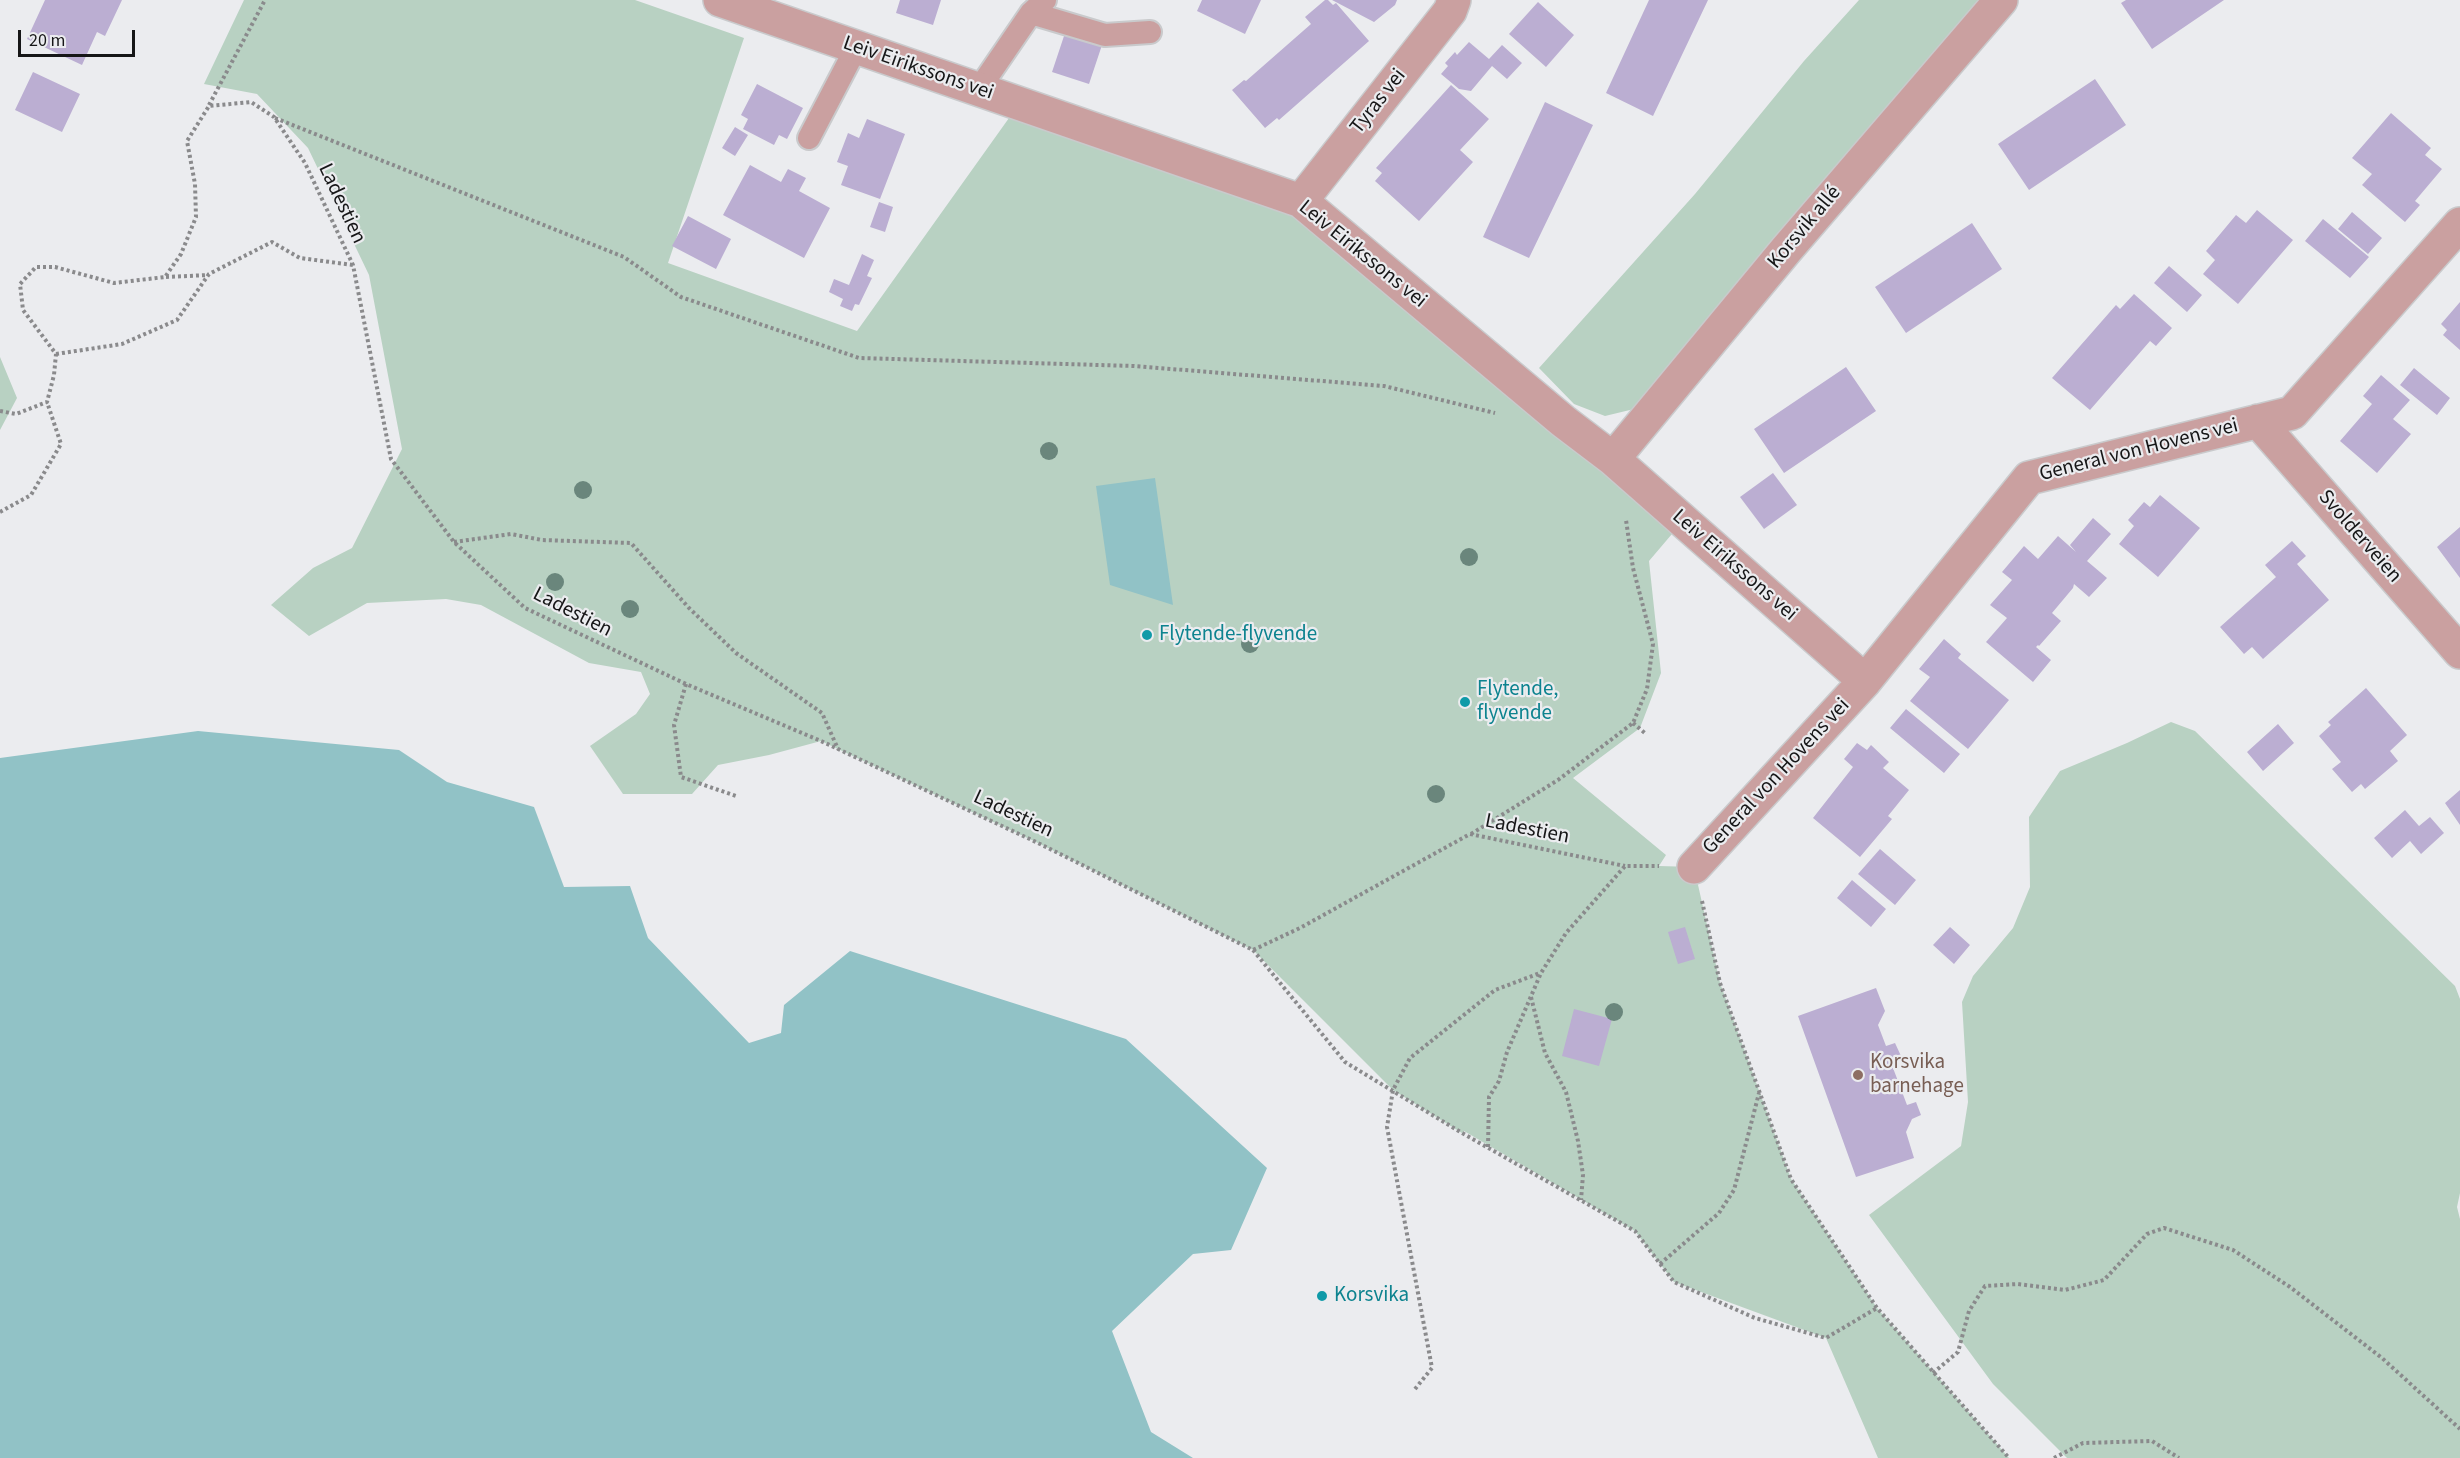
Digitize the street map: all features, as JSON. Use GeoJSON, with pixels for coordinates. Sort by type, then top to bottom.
{"type":"FeatureCollection","features":[{"type":"Feature","properties":{"kind":"street","name":"Leiv Eirikssons vei"},"geometry":{"type":"LineString","coordinates":[[720,0],[1301,201],[1563,421],[1613,459],[1864,681]]}},
{"type":"Feature","properties":{"kind":"street","name":"Tyras vei"},"geometry":{"type":"LineString","coordinates":[[1301,201],[1450,11],[1454,0]]}},
{"type":"Feature","properties":{"kind":"street","name":"Korsvik allé"},"geometry":{"type":"LineString","coordinates":[[1613,459],[1793,242],[2001,0]]}},
{"type":"Feature","properties":{"kind":"street","name":"General von Hovens vei"},"geometry":{"type":"LineString","coordinates":[[1694,867],[1864,681],[2028,478],[2292,412],[2460,224]]}},
{"type":"Feature","properties":{"kind":"street","name":"Svolderveien"},"geometry":{"type":"LineString","coordinates":[[2258,421],[2460,652]]}},
{"type":"Feature","properties":{"kind":"lane"},"geometry":{"type":"LineString","coordinates":[[980,89],[1038,6],[1105,35],[1150,32]]}},
{"type":"Feature","properties":{"kind":"lane"},"geometry":{"type":"LineString","coordinates":[[809,138],[856,48]]}},
{"type":"Feature","properties":{"kind":"path"},"geometry":{"type":"LineString","coordinates":[[165,277],[181,254],[196,217],[195,184],[187,141],[209,106],[266,0]]}},
{"type":"Feature","properties":{"kind":"path","name":"Ladestien"},"geometry":{"type":"LineString","coordinates":[[209,106],[251,102],[274,117],[305,163],[353,266],[390,459],[454,542],[525,608],[686,684],[838,749],[1036,842],[1253,950],[1300,928],[1470,834],[1625,866],[1694,867]]}},
{"type":"Feature","properties":{"kind":"path"},"geometry":{"type":"LineString","coordinates":[[274,117],[624,257],[681,297],[859,358],[1134,366],[1384,386],[1505,416]]}},
{"type":"Feature","properties":{"kind":"path"},"geometry":{"type":"LineString","coordinates":[[0,512],[31,495],[61,444],[47,402],[54,375],[56,354],[23,310],[20,284],[36,267],[55,267],[114,283],[209,274],[272,242],[300,258],[353,266]]}},
{"type":"Feature","properties":{"kind":"path"},"geometry":{"type":"LineString","coordinates":[[56,354],[122,344],[177,320],[209,274]]}},
{"type":"Feature","properties":{"kind":"path"},"geometry":{"type":"LineString","coordinates":[[0,411],[16,414],[47,402]]}},
{"type":"Feature","properties":{"kind":"path"},"geometry":{"type":"LineString","coordinates":[[1470,834],[1558,780],[1633,723],[1647,689],[1653,644],[1633,568],[1626,521],[1641,484]]}},
{"type":"Feature","properties":{"kind":"path"},"geometry":{"type":"LineString","coordinates":[[454,542],[511,534],[542,540],[632,543],[689,608],[736,653],[822,713],[838,749]]}},
{"type":"Feature","properties":{"kind":"path"},"geometry":{"type":"LineString","coordinates":[[686,684],[674,725],[681,777],[736,796]]}},
{"type":"Feature","properties":{"kind":"path"},"geometry":{"type":"LineString","coordinates":[[1633,723],[1646,734]]}},
{"type":"Feature","properties":{"kind":"path"},"geometry":{"type":"LineString","coordinates":[[1488,1147],[1489,1097],[1499,1081],[1507,1052],[1541,973],[1566,933],[1625,866]]}},
{"type":"Feature","properties":{"kind":"path"},"geometry":{"type":"LineString","coordinates":[[1694,867],[1720,983],[1791,1179],[1877,1308],[2008,1458]]}},
{"type":"Feature","properties":{"kind":"path"},"geometry":{"type":"LineString","coordinates":[[1253,950],[1345,1062],[1635,1231],[1674,1282],[1755,1318],[1826,1338],[1877,1308]]}},
{"type":"Feature","properties":{"kind":"path"},"geometry":{"type":"LineString","coordinates":[[1415,1389],[1432,1368],[1387,1128],[1393,1090],[1410,1058],[1495,990],[1541,973]]}},
{"type":"Feature","properties":{"kind":"path"},"geometry":{"type":"LineString","coordinates":[[1531,997],[1545,1053],[1566,1092],[1578,1141],[1583,1175],[1581,1200]]}},
{"type":"Feature","properties":{"kind":"path"},"geometry":{"type":"LineString","coordinates":[[1660,1264],[1719,1213],[1734,1190],[1760,1092]]}},
{"type":"Feature","properties":{"kind":"path"},"geometry":{"type":"LineString","coordinates":[[1933,1373],[1958,1352],[1969,1311],[1985,1286],[2018,1284],[2065,1290],[2104,1280],[2147,1234],[2164,1228],[2233,1250],[2290,1287],[2382,1359],[2460,1429]]}},
{"type":"Feature","properties":{"kind":"path"},"geometry":{"type":"LineString","coordinates":[[2054,1458],[2084,1443],[2152,1441],[2179,1458]]}},
{"type":"Feature","properties":{"kind":"green space"},"geometry":{"type":"Polygon","coordinates":[[[244,0],[635,0],[744,38],[668,263],[857,331],[1009,118],[1300,214],[1683,521],[1649,561],[1661,673],[1640,728],[1573,778],[1666,855],[1659,866],[1694,867],[1720,983],[1791,1179],[1877,1308],[2009,1458],[1878,1458],[1826,1338],[1674,1282],[1635,1231],[1464,1131],[1462,1133],[1393,1090],[1253,950],[1036,842],[821,741],[769,755],[718,765],[692,794],[623,794],[590,746],[636,714],[650,694],[641,672],[589,663],[481,605],[446,599],[367,603],[309,636],[271,605],[313,568],[352,548],[402,449],[369,275],[308,148],[257,94],[204,84],[244,0]]]}},
{"type":"Feature","properties":{"kind":"green space"},"geometry":{"type":"Polygon","coordinates":[[[1859,0],[1984,0],[1634,409],[1605,416],[1574,404],[1539,368],[1695,194],[1804,61],[1859,0]]]}},
{"type":"Feature","properties":{"kind":"green space"},"geometry":{"type":"Polygon","coordinates":[[[0,357],[17,398],[0,430],[0,357]]]}},
{"type":"Feature","properties":{"kind":"green space"},"geometry":{"type":"Polygon","coordinates":[[[2171,722],[2195,731],[2455,986],[2460,999],[2460,1193],[2457,1207],[2460,1219],[2460,1458],[2067,1458],[1993,1384],[1869,1215],[1961,1146],[1968,1102],[1962,1002],[1973,976],[2013,928],[2030,887],[2029,817],[2060,771],[2171,722]]]}},
{"type":"Feature","properties":{"kind":"water"},"geometry":{"type":"Polygon","coordinates":[[[1155,478],[1173,605],[1110,585],[1096,486],[1155,478]]]}},
{"type":"Feature","properties":{"kind":"water"},"geometry":{"type":"Polygon","coordinates":[[[198,731],[399,750],[447,782],[534,807],[564,887],[630,886],[648,938],[749,1043],[781,1033],[784,1005],[850,951],[1126,1039],[1267,1168],[1231,1250],[1193,1254],[1112,1331],[1151,1432],[1193,1458],[0,1458],[0,758],[198,731]]]}},
{"type":"Feature","properties":{"kind":"building"},"geometry":{"type":"Polygon","coordinates":[[[45,0],[122,0],[105,36],[97,32],[82,65],[27,39],[45,0]]]}},
{"type":"Feature","properties":{"kind":"building"},"geometry":{"type":"Polygon","coordinates":[[[900,0],[941,0],[933,25],[896,13],[900,0]]]}},
{"type":"Feature","properties":{"kind":"building"},"geometry":{"type":"Polygon","coordinates":[[[1202,0],[1261,0],[1245,34],[1197,11],[1202,0]]]}},
{"type":"Feature","properties":{"kind":"building"},"geometry":{"type":"Polygon","coordinates":[[[1325,0],[1333,5],[1336,3],[1369,41],[1279,120],[1277,118],[1265,128],[1232,90],[1244,80],[1246,81],[1311,24],[1305,17],[1325,0]]]}},
{"type":"Feature","properties":{"kind":"building"},"geometry":{"type":"Polygon","coordinates":[[[1332,0],[1397,0],[1395,5],[1374,22],[1332,0]]]}},
{"type":"Feature","properties":{"kind":"building"},"geometry":{"type":"Polygon","coordinates":[[[1649,0],[1708,0],[1653,116],[1606,93],[1649,0]]]}},
{"type":"Feature","properties":{"kind":"building"},"geometry":{"type":"Polygon","coordinates":[[[2126,0],[2224,0],[2152,49],[2121,3],[2126,0]]]}},
{"type":"Feature","properties":{"kind":"building"},"geometry":{"type":"Polygon","coordinates":[[[1538,2],[1574,35],[1546,67],[1509,34],[1538,2]]]}},
{"type":"Feature","properties":{"kind":"building"},"geometry":{"type":"Polygon","coordinates":[[[1065,33],[1102,45],[1089,84],[1052,72],[1065,33]]]}},
{"type":"Feature","properties":{"kind":"building"},"geometry":{"type":"Polygon","coordinates":[[[1469,42],[1489,59],[1502,45],[1522,63],[1507,79],[1492,66],[1471,91],[1459,89],[1441,74],[1448,66],[1445,63],[1455,52],[1457,55],[1469,42]]]}},
{"type":"Feature","properties":{"kind":"building"},"geometry":{"type":"Polygon","coordinates":[[[33,72],[80,94],[62,132],[15,110],[33,72]]]}},
{"type":"Feature","properties":{"kind":"building"},"geometry":{"type":"Polygon","coordinates":[[[2095,79],[2126,125],[2029,190],[1998,144],[2095,79]]]}},
{"type":"Feature","properties":{"kind":"building"},"geometry":{"type":"Polygon","coordinates":[[[757,84],[803,108],[787,139],[779,135],[774,145],[743,129],[748,119],[741,115],[757,84]]]}},
{"type":"Feature","properties":{"kind":"building"},"geometry":{"type":"Polygon","coordinates":[[[1451,85],[1489,119],[1460,150],[1473,162],[1419,221],[1375,181],[1382,173],[1376,168],[1451,85]]]}},
{"type":"Feature","properties":{"kind":"building"},"geometry":{"type":"Polygon","coordinates":[[[1545,102],[1593,125],[1529,258],[1483,237],[1545,102]]]}},
{"type":"Feature","properties":{"kind":"building"},"geometry":{"type":"Polygon","coordinates":[[[2391,113],[2431,148],[2425,155],[2442,169],[2415,201],[2420,205],[2405,222],[2362,185],[2372,174],[2352,158],[2391,113]]]}},
{"type":"Feature","properties":{"kind":"building"},"geometry":{"type":"Polygon","coordinates":[[[867,119],[905,134],[880,199],[841,185],[848,166],[837,162],[848,133],[859,138],[867,119]]]}},
{"type":"Feature","properties":{"kind":"building"},"geometry":{"type":"Polygon","coordinates":[[[735,127],[748,135],[735,156],[722,148],[735,127]]]}},
{"type":"Feature","properties":{"kind":"building"},"geometry":{"type":"Polygon","coordinates":[[[750,165],[781,182],[788,169],[806,178],[799,191],[830,208],[804,258],[723,215],[750,165]]]}},
{"type":"Feature","properties":{"kind":"building"},"geometry":{"type":"Polygon","coordinates":[[[879,202],[893,207],[885,232],[870,227],[879,202]]]}},
{"type":"Feature","properties":{"kind":"building"},"geometry":{"type":"Polygon","coordinates":[[[2257,210],[2293,240],[2238,304],[2203,274],[2215,260],[2206,251],[2236,215],[2246,223],[2257,210]]]}},
{"type":"Feature","properties":{"kind":"building"},"geometry":{"type":"Polygon","coordinates":[[[2352,212],[2382,238],[2368,254],[2338,229],[2352,212]]]}},
{"type":"Feature","properties":{"kind":"building"},"geometry":{"type":"Polygon","coordinates":[[[688,216],[731,239],[716,269],[672,246],[688,216]]]}},
{"type":"Feature","properties":{"kind":"building"},"geometry":{"type":"Polygon","coordinates":[[[2323,219],[2369,257],[2350,278],[2305,241],[2323,219]]]}},
{"type":"Feature","properties":{"kind":"building"},"geometry":{"type":"Polygon","coordinates":[[[1972,223],[2002,269],[1906,333],[1875,287],[1972,223]]]}},
{"type":"Feature","properties":{"kind":"building"},"geometry":{"type":"Polygon","coordinates":[[[862,254],[874,260],[867,276],[872,278],[859,305],[855,304],[852,311],[840,306],[843,299],[829,292],[834,279],[849,285],[862,254]]]}},
{"type":"Feature","properties":{"kind":"building"},"geometry":{"type":"Polygon","coordinates":[[[2169,266],[2202,295],[2187,312],[2154,283],[2169,266]]]}},
{"type":"Feature","properties":{"kind":"building"},"geometry":{"type":"Polygon","coordinates":[[[2134,294],[2172,328],[2156,346],[2150,341],[2090,410],[2052,378],[2116,305],[2120,309],[2134,294]]]}},
{"type":"Feature","properties":{"kind":"building"},"geometry":{"type":"Polygon","coordinates":[[[2460,302],[2460,350],[2443,335],[2447,330],[2441,324],[2460,302]]]}},
{"type":"Feature","properties":{"kind":"building"},"geometry":{"type":"Polygon","coordinates":[[[1846,367],[1876,411],[1784,473],[1754,429],[1846,367]]]}},
{"type":"Feature","properties":{"kind":"building"},"geometry":{"type":"Polygon","coordinates":[[[2414,368],[2450,398],[2437,415],[2400,385],[2414,368]]]}},
{"type":"Feature","properties":{"kind":"building"},"geometry":{"type":"Polygon","coordinates":[[[2381,375],[2410,400],[2393,419],[2411,434],[2377,473],[2340,441],[2372,404],[2363,396],[2381,375]]]}},
{"type":"Feature","properties":{"kind":"building"},"geometry":{"type":"Polygon","coordinates":[[[1773,473],[1797,505],[1764,529],[1740,497],[1773,473]]]}},
{"type":"Feature","properties":{"kind":"building"},"geometry":{"type":"Polygon","coordinates":[[[2160,495],[2200,528],[2158,577],[2119,544],[2134,526],[2128,520],[2144,502],[2150,507],[2160,495]]]}},
{"type":"Feature","properties":{"kind":"building"},"geometry":{"type":"Polygon","coordinates":[[[2093,518],[2111,534],[2087,561],[2107,578],[2089,597],[2074,584],[2052,613],[2061,621],[2036,647],[2051,660],[2033,682],[1986,642],[2007,618],[1990,605],[2012,580],[2002,572],[2024,546],[2038,559],[2058,536],[2076,552],[2070,545],[2093,518]]]}},
{"type":"Feature","properties":{"kind":"building"},"geometry":{"type":"Polygon","coordinates":[[[2460,527],[2460,578],[2437,547],[2460,527]]]}},
{"type":"Feature","properties":{"kind":"building"},"geometry":{"type":"Polygon","coordinates":[[[2292,541],[2306,556],[2297,564],[2329,600],[2263,659],[2252,647],[2244,654],[2220,627],[2276,577],[2265,565],[2292,541]]]}},
{"type":"Feature","properties":{"kind":"building"},"geometry":{"type":"Polygon","coordinates":[[[1944,639],[1961,654],[1958,658],[2009,700],[1968,749],[1910,701],[1930,677],[1919,669],[1944,639]]]}},
{"type":"Feature","properties":{"kind":"building"},"geometry":{"type":"Polygon","coordinates":[[[2366,688],[2407,735],[2390,751],[2398,761],[2365,789],[2361,784],[2352,792],[2332,769],[2341,762],[2319,736],[2331,725],[2328,722],[2366,688]]]}},
{"type":"Feature","properties":{"kind":"building"},"geometry":{"type":"Polygon","coordinates":[[[1906,709],[1960,754],[1944,773],[1890,728],[1906,709]]]}},
{"type":"Feature","properties":{"kind":"building"},"geometry":{"type":"Polygon","coordinates":[[[2278,724],[2294,743],[2263,771],[2247,752],[2278,724]]]}},
{"type":"Feature","properties":{"kind":"building"},"geometry":{"type":"Polygon","coordinates":[[[1857,743],[1867,750],[1871,745],[1889,762],[1883,768],[1909,790],[1888,816],[1892,819],[1860,857],[1813,818],[1853,767],[1844,759],[1857,743]]]}},
{"type":"Feature","properties":{"kind":"building"},"geometry":{"type":"Polygon","coordinates":[[[2460,790],[2460,825],[2445,803],[2460,790]]]}},
{"type":"Feature","properties":{"kind":"building"},"geometry":{"type":"Polygon","coordinates":[[[2405,810],[2419,826],[2430,817],[2444,833],[2421,854],[2410,841],[2392,858],[2374,838],[2405,810]]]}},
{"type":"Feature","properties":{"kind":"building"},"geometry":{"type":"Polygon","coordinates":[[[1880,849],[1916,880],[1895,905],[1858,874],[1880,849]]]}},
{"type":"Feature","properties":{"kind":"building"},"geometry":{"type":"Polygon","coordinates":[[[1852,880],[1886,909],[1871,927],[1837,898],[1852,880]]]}},
{"type":"Feature","properties":{"kind":"building"},"geometry":{"type":"Polygon","coordinates":[[[1685,927],[1695,959],[1678,964],[1668,932],[1685,927]]]}},
{"type":"Feature","properties":{"kind":"building"},"geometry":{"type":"Polygon","coordinates":[[[1950,927],[1970,945],[1954,964],[1933,945],[1950,927]]]}},
{"type":"Feature","properties":{"kind":"building"},"geometry":{"type":"Polygon","coordinates":[[[1876,988],[1885,1011],[1878,1025],[1886,1046],[1895,1043],[1901,1056],[1890,1060],[1907,1105],[1916,1102],[1921,1115],[1912,1119],[1906,1132],[1914,1158],[1856,1177],[1798,1016],[1876,988]]]}},
{"type":"Feature","properties":{"kind":"building"},"geometry":{"type":"Polygon","coordinates":[[[1574,1009],[1612,1019],[1599,1066],[1562,1056],[1574,1009]]]}},
{"type":"Feature","properties":{"kind":"place","name":"Flytende-flyvende"},"geometry":{"type":"Point","coordinates":[1147,635]}},
{"type":"Feature","properties":{"kind":"place","name":"Flytende, flyvende"},"geometry":{"type":"Point","coordinates":[1465,702]}},
{"type":"Feature","properties":{"kind":"place","name":"Korsvika barnehage"},"geometry":{"type":"Point","coordinates":[1858,1075]}},
{"type":"Feature","properties":{"kind":"place","name":"Korsvika"},"geometry":{"type":"Point","coordinates":[1322,1296]}}]}
